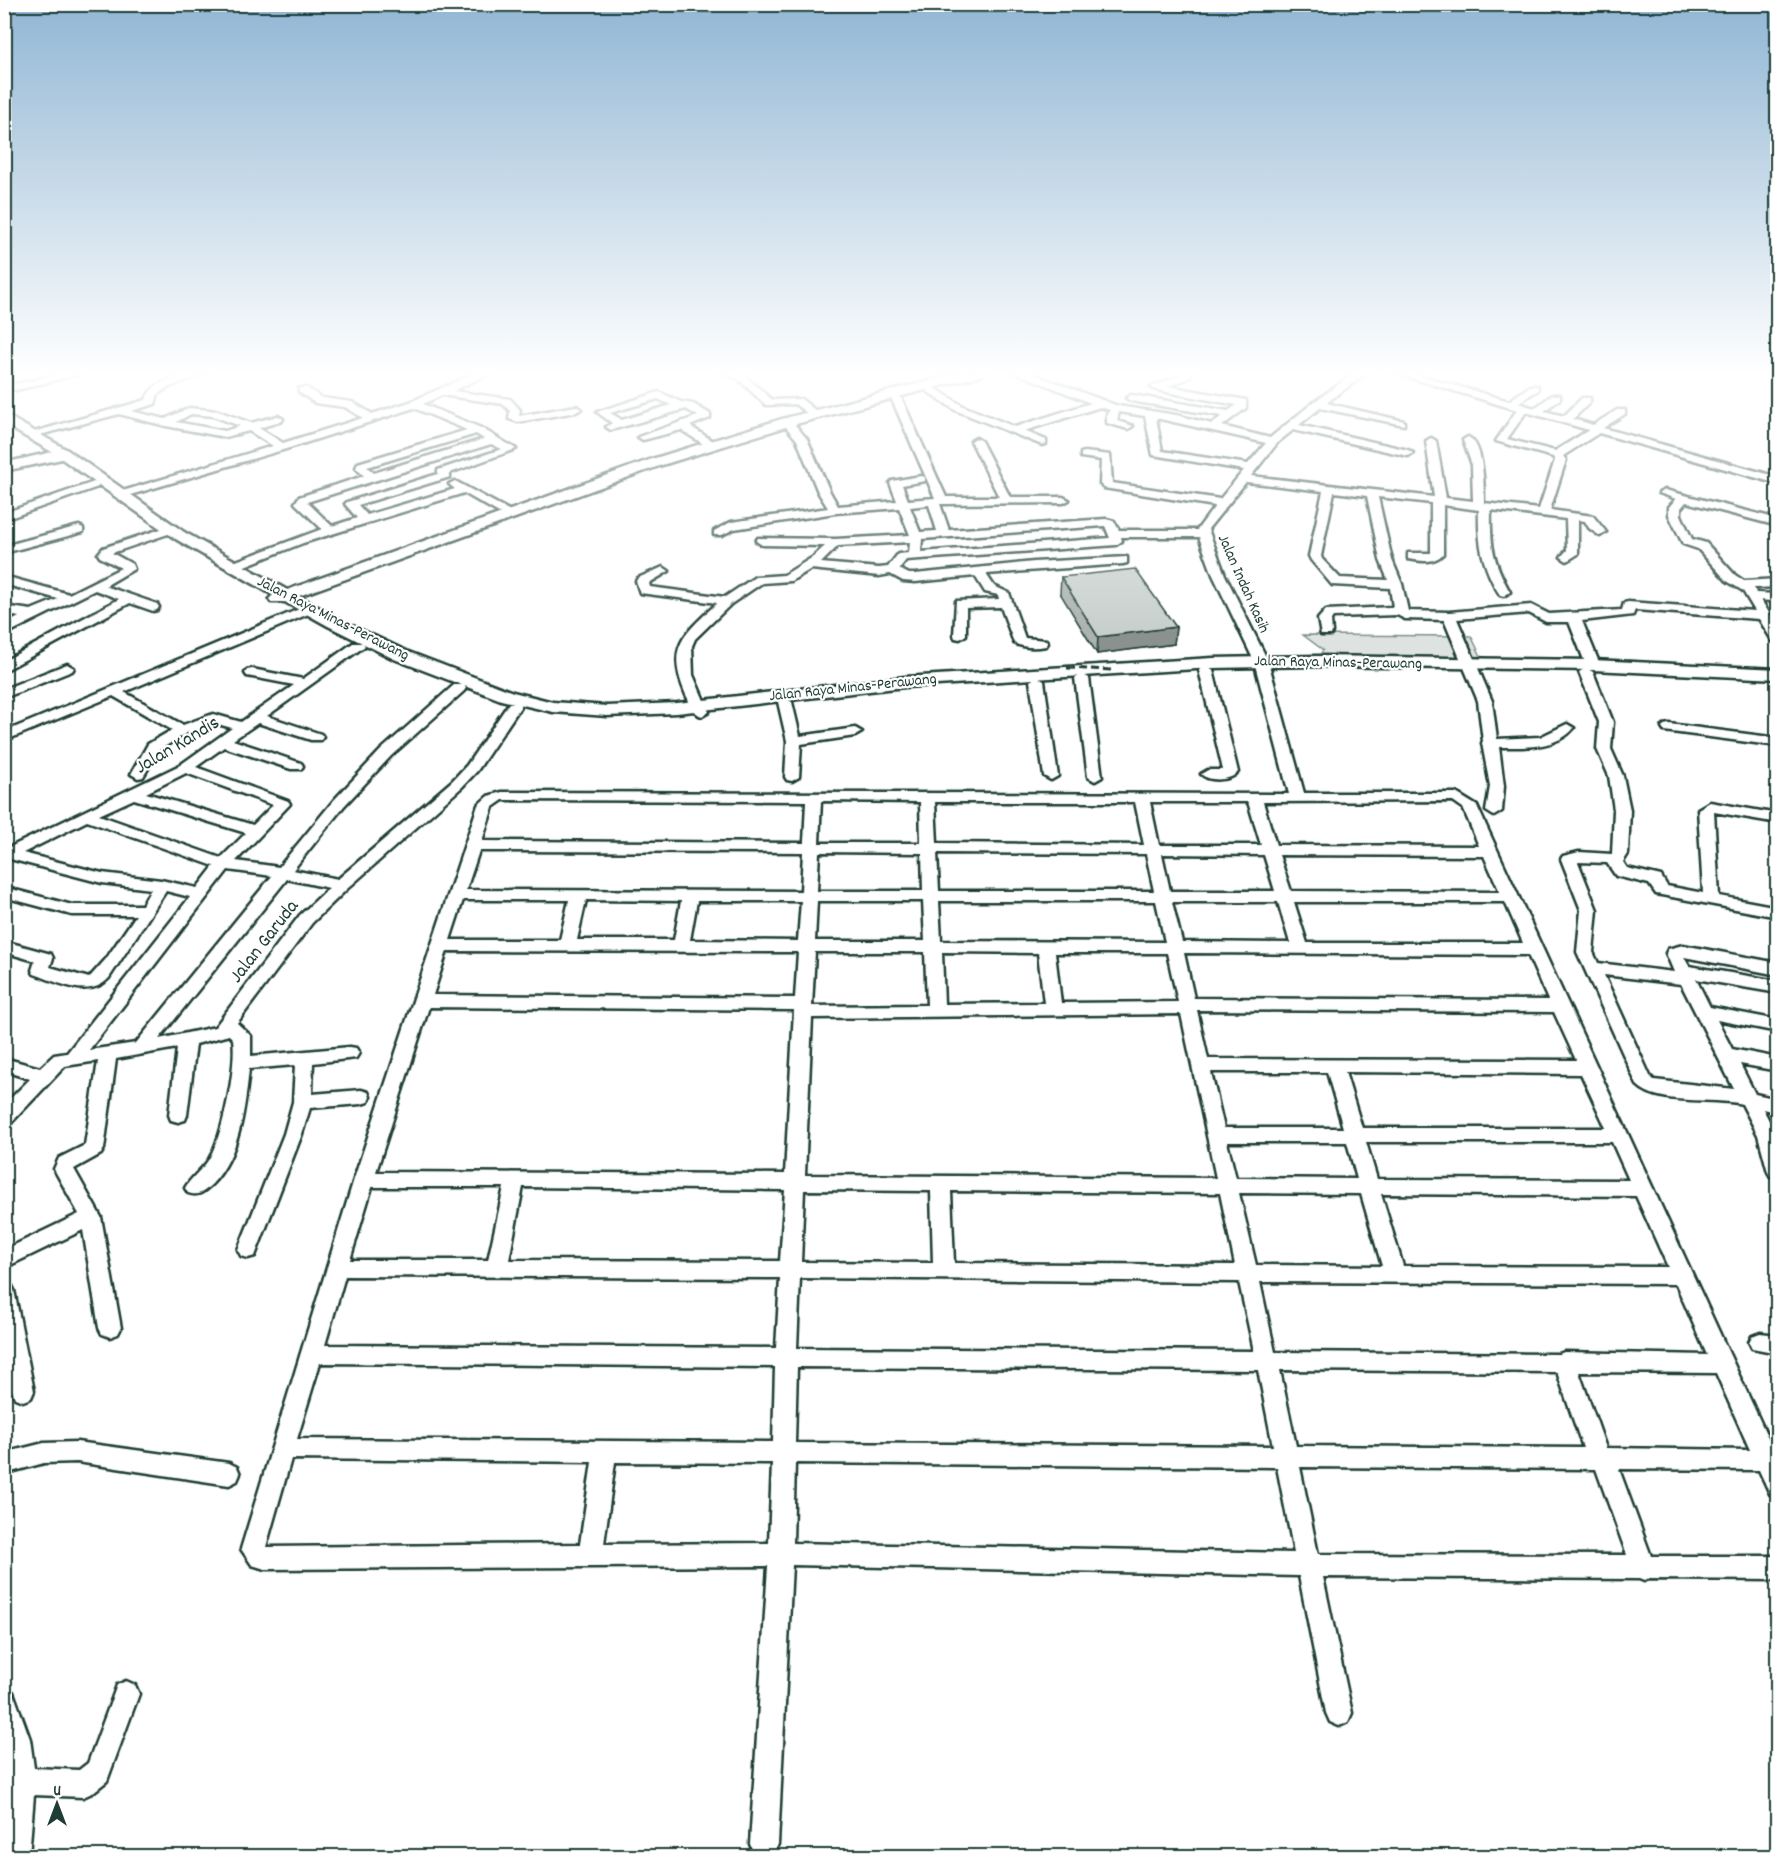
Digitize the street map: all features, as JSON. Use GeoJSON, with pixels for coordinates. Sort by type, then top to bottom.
{"type":"FeatureCollection","features":[{"type":"Feature","properties":{"kind":"main road"},"geometry":{"type":"LineString","coordinates":[[4,467],[41,459]]}},
{"type":"Feature","properties":{"kind":"main road","name":"Jalan Raya Minas-Perawang"},"geometry":{"type":"LineString","coordinates":[[63,459],[94,485],[164,532],[280,598]]}},
{"type":"Feature","properties":{"kind":"main road","name":"Jalan Raya Minas-Perawang"},"geometry":{"type":"LineString","coordinates":[[65,459],[358,646],[459,688],[514,706],[546,713],[588,716],[664,715],[905,682],[1262,665],[1778,674]]}},
{"type":"Feature","properties":{"kind":"main road"},"geometry":{"type":"LineString","coordinates":[[280,598],[667,459]]}},
{"type":"Feature","properties":{"kind":"main road","name":"Jalan Raya Minas-Perawang"},"geometry":{"type":"LineString","coordinates":[[303,612],[457,678],[540,705],[607,711],[700,709],[1262,665]]}},
{"type":"Feature","properties":{"kind":"main road","name":"Jalan Raya Minas-Perawang"},"geometry":{"type":"LineString","coordinates":[[1590,669],[1778,681]]}},
{"type":"Feature","properties":{"kind":"street"},"geometry":{"type":"LineString","coordinates":[[120,495],[242,459]]}},
{"type":"Feature","properties":{"kind":"street"},"geometry":{"type":"LineString","coordinates":[[372,477],[361,468],[362,465],[382,459]]}},
{"type":"Feature","properties":{"kind":"street"},"geometry":{"type":"LineString","coordinates":[[331,531],[301,500],[435,459]]}},
{"type":"Feature","properties":{"kind":"street"},"geometry":{"type":"LineString","coordinates":[[365,520],[350,506],[353,503],[484,459]]}},
{"type":"Feature","properties":{"kind":"street"},"geometry":{"type":"LineString","coordinates":[[810,459],[824,492],[835,510]]}},
{"type":"Feature","properties":{"kind":"street"},"geometry":{"type":"LineString","coordinates":[[921,459],[938,501],[945,534]]}},
{"type":"Feature","properties":{"kind":"street"},"geometry":{"type":"LineString","coordinates":[[985,459],[1006,500]]}},
{"type":"Feature","properties":{"kind":"street"},"geometry":{"type":"LineString","coordinates":[[1107,459],[1106,484],[1108,486],[1221,503]]}},
{"type":"Feature","properties":{"kind":"street"},"geometry":{"type":"LineString","coordinates":[[1193,459],[1250,468]]}},
{"type":"Feature","properties":{"kind":"street","name":"Jalan Indah Kasih"},"geometry":{"type":"LineString","coordinates":[[1258,459],[1202,529],[1219,575],[1262,665],[1298,798]]}},
{"type":"Feature","properties":{"kind":"street"},"geometry":{"type":"LineString","coordinates":[[1412,556],[1431,558],[1437,554],[1439,502],[1433,459]]}},
{"type":"Feature","properties":{"kind":"street"},"geometry":{"type":"LineString","coordinates":[[1475,459],[1490,567],[1504,592]]}},
{"type":"Feature","properties":{"kind":"street"},"geometry":{"type":"LineString","coordinates":[[1544,513],[1560,459]]}},
{"type":"Feature","properties":{"kind":"street"},"geometry":{"type":"LineString","coordinates":[[1704,459],[1778,481]]}},
{"type":"Feature","properties":{"kind":"street"},"geometry":{"type":"LineString","coordinates":[[1725,459],[1778,472]]}},
{"type":"Feature","properties":{"kind":"street"},"geometry":{"type":"LineString","coordinates":[[431,460],[464,490],[477,495],[510,515]]}},
{"type":"Feature","properties":{"kind":"street"},"geometry":{"type":"LineString","coordinates":[[1241,478],[1590,518],[1593,526],[1600,532]]}},
{"type":"Feature","properties":{"kind":"street"},"geometry":{"type":"LineString","coordinates":[[915,556],[916,537],[897,482],[921,479]]}},
{"type":"Feature","properties":{"kind":"street"},"geometry":{"type":"LineString","coordinates":[[4,517],[94,485]]}},
{"type":"Feature","properties":{"kind":"street"},"geometry":{"type":"LineString","coordinates":[[333,489],[353,503]]}},
{"type":"Feature","properties":{"kind":"street"},"geometry":{"type":"LineString","coordinates":[[1329,489],[1315,556],[1317,560],[1336,582],[1396,584]]}},
{"type":"Feature","properties":{"kind":"street"},"geometry":{"type":"LineString","coordinates":[[232,567],[299,540],[464,490]]}},
{"type":"Feature","properties":{"kind":"street"},"geometry":{"type":"LineString","coordinates":[[1665,493],[1684,498],[1709,500],[1778,523]]}},
{"type":"Feature","properties":{"kind":"street"},"geometry":{"type":"LineString","coordinates":[[1372,494],[1386,560],[1396,584],[1400,611]]}},
{"type":"Feature","properties":{"kind":"street"},"geometry":{"type":"LineString","coordinates":[[1684,498],[1675,507],[1675,514],[1687,541],[1702,546],[1731,578],[1743,585],[1778,639]]}},
{"type":"Feature","properties":{"kind":"street"},"geometry":{"type":"LineString","coordinates":[[993,510],[1006,500],[1063,500]]}},
{"type":"Feature","properties":{"kind":"street"},"geometry":{"type":"LineString","coordinates":[[718,533],[731,526],[835,510],[938,501],[1037,519]]}},
{"type":"Feature","properties":{"kind":"street"},"geometry":{"type":"LineString","coordinates":[[1567,557],[1572,554],[1573,550],[1572,516]]}},
{"type":"Feature","properties":{"kind":"street"},"geometry":{"type":"LineString","coordinates":[[762,541],[835,543],[1106,522],[1110,523],[1126,564],[978,571],[910,579],[892,570],[879,572],[808,565]]}},
{"type":"Feature","properties":{"kind":"street"},"geometry":{"type":"LineString","coordinates":[[4,550],[79,530]]}},
{"type":"Feature","properties":{"kind":"street"},"geometry":{"type":"LineString","coordinates":[[4,631],[128,567],[104,554],[107,551],[164,532]]}},
{"type":"Feature","properties":{"kind":"street"},"geometry":{"type":"LineString","coordinates":[[892,570],[902,556],[1115,537],[1203,534]]}},
{"type":"Feature","properties":{"kind":"street"},"geometry":{"type":"LineString","coordinates":[[700,709],[687,681],[683,654],[685,645],[700,625],[727,601],[759,580],[787,578],[828,552],[835,543]]}},
{"type":"Feature","properties":{"kind":"street"},"geometry":{"type":"LineString","coordinates":[[663,571],[642,581],[644,590],[727,601]]}},
{"type":"Feature","properties":{"kind":"street"},"geometry":{"type":"LineString","coordinates":[[978,571],[989,589],[1002,592],[1019,640],[1025,643],[1041,643]]}},
{"type":"Feature","properties":{"kind":"street"},"geometry":{"type":"LineString","coordinates":[[4,580],[70,598]]}},
{"type":"Feature","properties":{"kind":"street"},"geometry":{"type":"LineString","coordinates":[[1743,585],[1778,583]]}},
{"type":"Feature","properties":{"kind":"street"},"geometry":{"type":"LineString","coordinates":[[94,586],[153,607]]}},
{"type":"Feature","properties":{"kind":"street"},"geometry":{"type":"LineString","coordinates":[[1752,596],[1778,598]]}},
{"type":"Feature","properties":{"kind":"street"},"geometry":{"type":"LineString","coordinates":[[4,667],[60,634],[130,598]]}},
{"type":"Feature","properties":{"kind":"street"},"geometry":{"type":"LineString","coordinates":[[960,634],[960,604],[1006,603]]}},
{"type":"Feature","properties":{"kind":"street"},"geometry":{"type":"LineString","coordinates":[[1326,632],[1324,619],[1329,614],[1400,611],[1411,616],[1449,616],[1531,609],[1546,618],[1574,618],[1626,614],[1629,612],[1628,606],[1762,615]]}},
{"type":"Feature","properties":{"kind":"street"},"geometry":{"type":"LineString","coordinates":[[4,610],[23,616],[34,614]]}},
{"type":"Feature","properties":{"kind":"street"},"geometry":{"type":"LineString","coordinates":[[5,736],[303,612]]}},
{"type":"Feature","properties":{"kind":"street"},"geometry":{"type":"LineString","coordinates":[[1449,616],[1485,701],[1489,743],[1497,786],[1494,811]]}},
{"type":"Feature","properties":{"kind":"street"},"geometry":{"type":"LineString","coordinates":[[1574,618],[1606,722],[1604,749],[1616,776],[1622,810],[1620,854],[1617,859],[1579,857],[1569,859],[1589,910],[1585,952],[1643,1080],[1648,1085],[1657,1089],[1736,1096],[1778,1106]]}},
{"type":"Feature","properties":{"kind":"street","name":"Jalan Kandis"},"geometry":{"type":"LineString","coordinates":[[7,855],[89,817],[185,768],[358,646]]}},
{"type":"Feature","properties":{"kind":"street"},"geometry":{"type":"LineString","coordinates":[[4,694],[67,668]]}},
{"type":"Feature","properties":{"kind":"street"},"geometry":{"type":"LineString","coordinates":[[1206,670],[1231,772],[1229,774],[1208,774]]}},
{"type":"Feature","properties":{"kind":"street"},"geometry":{"type":"LineString","coordinates":[[252,673],[303,683]]}},
{"type":"Feature","properties":{"kind":"street"},"geometry":{"type":"LineString","coordinates":[[1082,678],[1095,777]]}},
{"type":"Feature","properties":{"kind":"street"},"geometry":{"type":"LineString","coordinates":[[1037,681],[1051,776]]}},
{"type":"Feature","properties":{"kind":"street"},"geometry":{"type":"LineString","coordinates":[[141,1049],[339,803],[386,753],[459,688]]}},
{"type":"Feature","properties":{"kind":"street"},"geometry":{"type":"LineString","coordinates":[[113,691],[182,730]]}},
{"type":"Feature","properties":{"kind":"street"},"geometry":{"type":"LineString","coordinates":[[785,702],[794,741],[792,777]]}},
{"type":"Feature","properties":{"kind":"street","name":"Jalan Garuda"},"geometry":{"type":"LineString","coordinates":[[4,1118],[60,1060],[187,1041],[221,1032],[306,919],[341,885],[457,784],[472,768],[514,706]]}},
{"type":"Feature","properties":{"kind":"street"},"geometry":{"type":"LineString","coordinates":[[138,774],[153,747],[182,730],[213,718],[250,722],[316,737]]}},
{"type":"Feature","properties":{"kind":"street"},"geometry":{"type":"LineString","coordinates":[[1489,743],[1549,740],[1562,734],[1567,728]]}},
{"type":"Feature","properties":{"kind":"street"},"geometry":{"type":"LineString","coordinates":[[1669,728],[1778,742]]}},
{"type":"Feature","properties":{"kind":"street"},"geometry":{"type":"LineString","coordinates":[[794,741],[855,732]]}},
{"type":"Feature","properties":{"kind":"street"},"geometry":{"type":"LineString","coordinates":[[224,742],[297,766]]}},
{"type":"Feature","properties":{"kind":"street"},"geometry":{"type":"LineString","coordinates":[[73,1057],[224,864],[282,807],[281,802],[185,768]]}},
{"type":"Feature","properties":{"kind":"street"},"geometry":{"type":"LineString","coordinates":[[135,794],[187,812],[257,831]]}},
{"type":"Feature","properties":{"kind":"street"},"geometry":{"type":"LineString","coordinates":[[764,1845],[781,1554],[786,1356],[803,1008],[811,895],[814,795]]}},
{"type":"Feature","properties":{"kind":"street"},"geometry":{"type":"LineString","coordinates":[[1778,1486],[1469,806],[1459,798],[502,796],[486,805],[364,1179],[253,1545],[253,1549],[260,1557],[590,1557],[781,1554],[1309,1565],[1644,1569],[1778,1568]]}},
{"type":"Feature","properties":{"kind":"street"},"geometry":{"type":"LineString","coordinates":[[927,796],[936,1010]]}},
{"type":"Feature","properties":{"kind":"street"},"geometry":{"type":"LineString","coordinates":[[1141,797],[1267,1362],[1339,1713]]}},
{"type":"Feature","properties":{"kind":"street"},"geometry":{"type":"LineString","coordinates":[[1254,798],[1300,948]]}},
{"type":"Feature","properties":{"kind":"street"},"geometry":{"type":"LineString","coordinates":[[1711,900],[1706,809],[1710,807],[1778,819]]}},
{"type":"Feature","properties":{"kind":"street"},"geometry":{"type":"LineString","coordinates":[[89,817],[224,864],[341,885]]}},
{"type":"Feature","properties":{"kind":"street"},"geometry":{"type":"LineString","coordinates":[[473,846],[1489,851]]}},
{"type":"Feature","properties":{"kind":"street"},"geometry":{"type":"LineString","coordinates":[[7,855],[102,878],[161,885],[200,894]]}},
{"type":"Feature","properties":{"kind":"street"},"geometry":{"type":"LineString","coordinates":[[1613,860],[1622,872],[1656,881],[1659,889],[1778,912]]}},
{"type":"Feature","properties":{"kind":"street"},"geometry":{"type":"LineString","coordinates":[[4,946],[45,958],[40,970],[85,984],[97,981],[108,969],[161,885]]}},
{"type":"Feature","properties":{"kind":"street"},"geometry":{"type":"LineString","coordinates":[[4,892],[72,910],[145,910]]}},
{"type":"Feature","properties":{"kind":"street"},"geometry":{"type":"LineString","coordinates":[[567,946],[579,894]]}},
{"type":"Feature","properties":{"kind":"street"},"geometry":{"type":"LineString","coordinates":[[681,946],[690,894]]}},
{"type":"Feature","properties":{"kind":"street"},"geometry":{"type":"LineString","coordinates":[[458,895],[1510,897]]}},
{"type":"Feature","properties":{"kind":"street"},"geometry":{"type":"LineString","coordinates":[[441,945],[1533,949]]}},
{"type":"Feature","properties":{"kind":"street"},"geometry":{"type":"LineString","coordinates":[[1046,948],[1053,1009]]}},
{"type":"Feature","properties":{"kind":"street"},"geometry":{"type":"LineString","coordinates":[[1778,969],[1678,951],[1674,954],[1767,1135],[1775,1152],[1778,1172]]}},
{"type":"Feature","properties":{"kind":"street"},"geometry":{"type":"LineString","coordinates":[[1592,968],[1684,975],[1778,987]]}},
{"type":"Feature","properties":{"kind":"street"},"geometry":{"type":"LineString","coordinates":[[423,1000],[936,1010],[1187,1006],[1559,1006]]}},
{"type":"Feature","properties":{"kind":"street"},"geometry":{"type":"LineString","coordinates":[[1702,1011],[1778,1026]]}},
{"type":"Feature","properties":{"kind":"street"},"geometry":{"type":"LineString","coordinates":[[195,1188],[214,1170],[231,1131],[241,1063],[242,1036],[228,1025]]}},
{"type":"Feature","properties":{"kind":"street"},"geometry":{"type":"LineString","coordinates":[[178,1115],[187,1041]]}},
{"type":"Feature","properties":{"kind":"street"},"geometry":{"type":"LineString","coordinates":[[108,1053],[94,1149],[66,1163],[64,1169],[91,1217],[110,1328]]}},
{"type":"Feature","properties":{"kind":"street"},"geometry":{"type":"LineString","coordinates":[[241,1063],[350,1053]]}},
{"type":"Feature","properties":{"kind":"street"},"geometry":{"type":"LineString","coordinates":[[1724,1054],[1778,1065]]}},
{"type":"Feature","properties":{"kind":"street"},"geometry":{"type":"LineString","coordinates":[[248,1250],[293,1134],[302,1102],[304,1058]]}},
{"type":"Feature","properties":{"kind":"street"},"geometry":{"type":"LineString","coordinates":[[4,1064],[43,1076]]}},
{"type":"Feature","properties":{"kind":"street"},"geometry":{"type":"LineString","coordinates":[[1200,1065],[1587,1067]]}},
{"type":"Feature","properties":{"kind":"street"},"geometry":{"type":"LineString","coordinates":[[1334,1066],[1355,1135],[1367,1187],[1395,1275]]}},
{"type":"Feature","properties":{"kind":"street"},"geometry":{"type":"LineString","coordinates":[[302,1102],[361,1097]]}},
{"type":"Feature","properties":{"kind":"street"},"geometry":{"type":"LineString","coordinates":[[1216,1135],[1617,1135]]}},
{"type":"Feature","properties":{"kind":"street"},"geometry":{"type":"LineString","coordinates":[[364,1179],[796,1181],[1227,1187],[1641,1188]]}},
{"type":"Feature","properties":{"kind":"street"},"geometry":{"type":"LineString","coordinates":[[497,1268],[516,1180]]}},
{"type":"Feature","properties":{"kind":"street"},"geometry":{"type":"LineString","coordinates":[[941,1183],[944,1271]]}},
{"type":"Feature","properties":{"kind":"street"},"geometry":{"type":"LineString","coordinates":[[4,1260],[91,1217]]}},
{"type":"Feature","properties":{"kind":"street"},"geometry":{"type":"LineString","coordinates":[[338,1268],[1681,1276]]}},
{"type":"Feature","properties":{"kind":"street"},"geometry":{"type":"LineString","coordinates":[[4,1290],[23,1391]]}},
{"type":"Feature","properties":{"kind":"street"},"geometry":{"type":"LineString","coordinates":[[313,1353],[1722,1364]]}},
{"type":"Feature","properties":{"kind":"street"},"geometry":{"type":"LineString","coordinates":[[1564,1361],[1644,1569]]}},
{"type":"Feature","properties":{"kind":"street"},"geometry":{"type":"LineString","coordinates":[[283,1449],[1766,1460]]}},
{"type":"Feature","properties":{"kind":"street"},"geometry":{"type":"LineString","coordinates":[[590,1557],[605,1450]]}},
{"type":"Feature","properties":{"kind":"street"},"geometry":{"type":"LineString","coordinates":[[4,1464],[44,1454],[77,1452],[229,1474]]}},
{"type":"Feature","properties":{"kind":"street"},"geometry":{"type":"LineString","coordinates":[[21,1781],[83,1784],[92,1779],[98,1772],[126,1694]]}},
{"type":"Feature","properties":{"kind":"street"},"geometry":{"type":"LineString","coordinates":[[4,1701],[12,1716],[19,1745],[22,1799],[15,1857]]}},
{"type":"Feature","properties":{"kind":"shaded area"},"geometry":{"type":"Polygon","coordinates":[[[1303,635],[1471,636],[1486,666],[1315,663],[1323,650],[1303,635]]]}},
{"type":"Feature","properties":{"kind":"building"},"geometry":{"type":"Polygon","coordinates":[[[1135,569],[1176,627],[1098,637],[1061,577],[1135,569]]]}},
{"type":"Feature","properties":{"kind":"railway"},"geometry":{"type":"LineString","coordinates":[[1067,668],[1112,670]]}}]}
